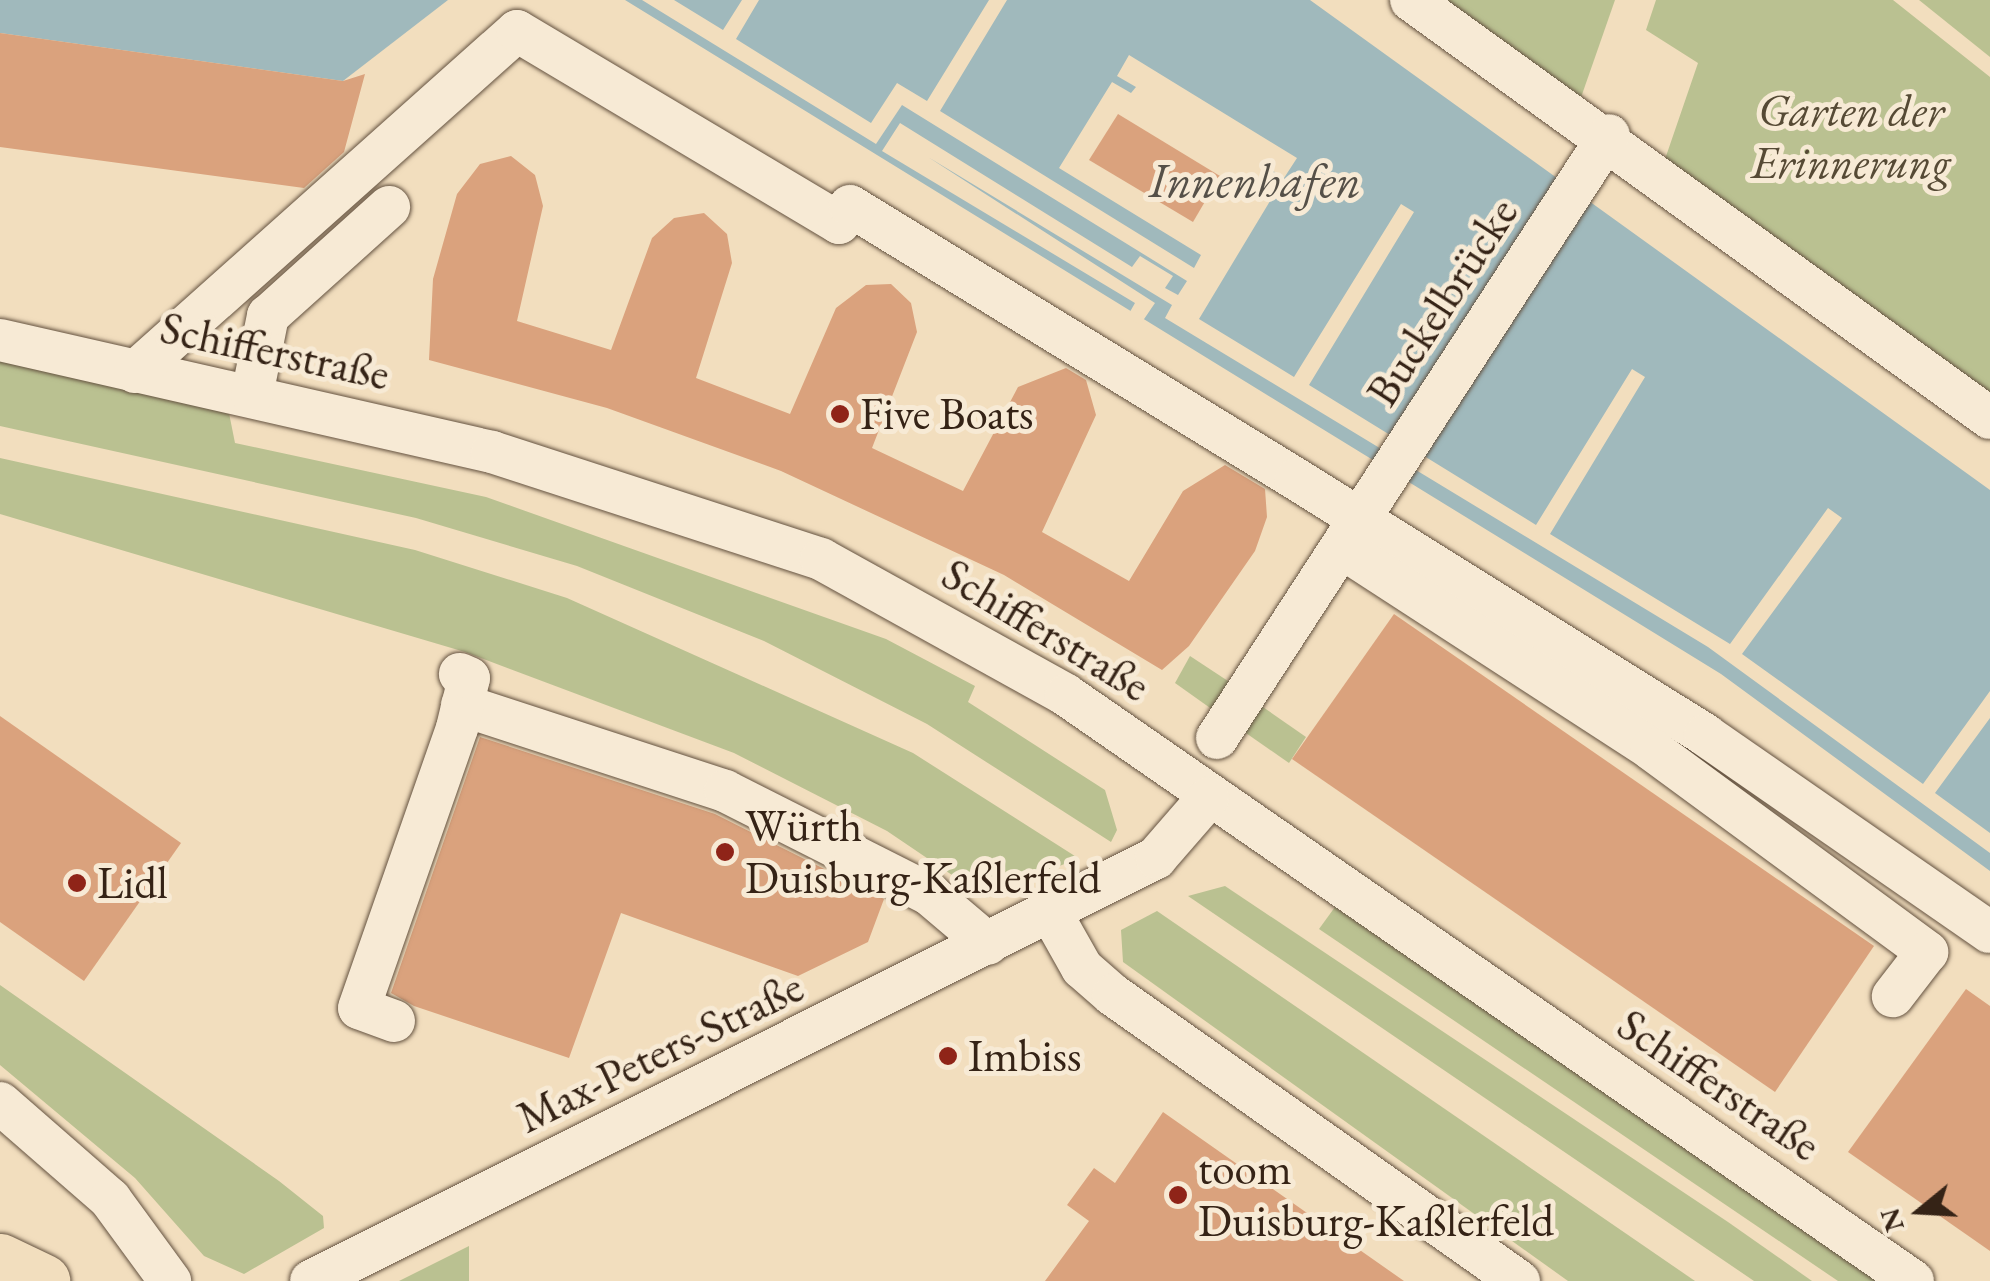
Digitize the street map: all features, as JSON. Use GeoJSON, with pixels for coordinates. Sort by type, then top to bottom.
{"type":"FeatureCollection","features":[{"type":"Feature","properties":{"kind":"highway"},"geometry":{"type":"LineString","coordinates":[[0,1261],[42,1281]]}},
{"type":"Feature","properties":{"kind":"street"},"geometry":{"type":"LineString","coordinates":[[1411,0],[1603,144],[1990,418]]}},
{"type":"Feature","properties":{"kind":"street","name":"Schifferstraße"},"geometry":{"type":"LineString","coordinates":[[146,362],[511,30],[838,223],[850,206],[1356,526]]}},
{"type":"Feature","properties":{"kind":"street","name":"Buckelbrücke"},"geometry":{"type":"LineString","coordinates":[[1217,738],[1603,144]]}},
{"type":"Feature","properties":{"kind":"street"},"geometry":{"type":"LineString","coordinates":[[252,395],[268,316],[389,207]]}},
{"type":"Feature","properties":{"kind":"street","name":"Schifferstraße"},"geometry":{"type":"LineString","coordinates":[[0,340],[146,362],[252,395],[604,482],[822,560],[1066,695],[1208,798],[1913,1281]]}},
{"type":"Feature","properties":{"kind":"street"},"geometry":{"type":"LineString","coordinates":[[1356,526],[1720,745],[1990,932]]}},
{"type":"Feature","properties":{"kind":"street"},"geometry":{"type":"LineString","coordinates":[[1356,526],[1927,952],[1893,996]]}},
{"type":"Feature","properties":{"kind":"street"},"geometry":{"type":"LineString","coordinates":[[394,1020],[360,1008],[461,690],[726,791],[929,894],[988,944]]}},
{"type":"Feature","properties":{"kind":"street","name":"Max-Peters-Straße"},"geometry":{"type":"LineString","coordinates":[[310,1281],[1156,858],[1208,798]]}},
{"type":"Feature","properties":{"kind":"street"},"geometry":{"type":"LineString","coordinates":[[1052,913],[1082,968],[1113,995],[1519,1281]]}},
{"type":"Feature","properties":{"kind":"street"},"geometry":{"type":"LineString","coordinates":[[0,1103],[110,1199],[170,1281]]}},
{"type":"Feature","properties":{"kind":"green space"},"geometry":{"type":"Polygon","coordinates":[[[1431,0],[1615,0],[1578,106],[1431,0]]]}},
{"type":"Feature","properties":{"kind":"green space","name":"Garten der Erinnerung"},"geometry":{"type":"Polygon","coordinates":[[[1656,0],[1893,0],[1990,77],[1990,402],[1663,165],[1698,63],[1646,30],[1656,0]]]}},
{"type":"Feature","properties":{"kind":"green space"},"geometry":{"type":"Polygon","coordinates":[[[1919,0],[1990,0],[1990,57],[1919,0]]]}},
{"type":"Feature","properties":{"kind":"green space"},"geometry":{"type":"Polygon","coordinates":[[[0,357],[228,408],[235,443],[486,497],[886,639],[975,686],[968,702],[1105,790],[1117,830],[1111,842],[927,724],[764,641],[577,566],[416,518],[0,426],[0,357]]]}},
{"type":"Feature","properties":{"kind":"green space"},"geometry":{"type":"Polygon","coordinates":[[[0,458],[415,550],[567,598],[913,753],[1078,858],[986,898],[887,831],[734,753],[465,652],[0,514],[0,458]]]}},
{"type":"Feature","properties":{"kind":"green space"},"geometry":{"type":"Polygon","coordinates":[[[1190,656],[1231,683],[1213,710],[1175,683],[1190,656]]]}},
{"type":"Feature","properties":{"kind":"green space"},"geometry":{"type":"Polygon","coordinates":[[[1260,705],[1306,737],[1289,763],[1243,731],[1260,705]]]}},
{"type":"Feature","properties":{"kind":"green space"},"geometry":{"type":"Polygon","coordinates":[[[1225,886],[1812,1281],[1754,1281],[1188,896],[1225,886]]]}},
{"type":"Feature","properties":{"kind":"green space"},"geometry":{"type":"Polygon","coordinates":[[[1335,907],[1880,1281],[1838,1281],[1319,929],[1335,907]]]}},
{"type":"Feature","properties":{"kind":"green space"},"geometry":{"type":"Polygon","coordinates":[[[1157,911],[1695,1281],[1568,1281],[1123,962],[1121,930],[1157,911]]]}},
{"type":"Feature","properties":{"kind":"green space"},"geometry":{"type":"Polygon","coordinates":[[[0,985],[279,1181],[323,1216],[324,1228],[244,1274],[204,1256],[135,1178],[0,1065],[0,985]]]}},
{"type":"Feature","properties":{"kind":"green space"},"geometry":{"type":"Polygon","coordinates":[[[469,1246],[469,1281],[399,1281],[469,1246]]]}},
{"type":"Feature","properties":{"kind":"water"},"geometry":{"type":"Polygon","coordinates":[[[0,0],[448,0],[343,81],[0,33],[0,0]]]}},
{"type":"Feature","properties":{"kind":"water","name":"Innenhafen"},"geometry":{"type":"Polygon","coordinates":[[[625,0],[1310,0],[1990,490],[1990,871],[1721,674],[625,0]]]}},
{"type":"Feature","properties":{"kind":"pier"},"geometry":{"type":"Polygon","coordinates":[[[642,0],[674,0],[723,30],[742,0],[759,0],[736,39],[871,123],[897,83],[927,101],[989,0],[1007,0],[940,111],[1194,268],[1201,255],[1059,168],[1112,82],[1131,93],[1136,87],[1117,76],[1129,55],[1297,158],[1284,178],[1267,167],[1262,174],[1279,186],[1199,319],[1294,377],[1401,204],[1414,212],[1309,385],[1536,525],[1632,369],[1645,377],[1550,534],[1730,644],[1828,508],[1842,518],[1742,654],[1923,784],[1990,691],[1990,718],[1935,793],[1990,833],[1990,853],[1708,647],[1165,318],[1172,305],[928,157],[1155,303],[1140,325],[1127,317],[1135,303],[882,151],[900,123],[1132,267],[1140,256],[1173,276],[1165,288],[1178,295],[1187,281],[902,105],[876,144],[642,0]]]}},
{"type":"Feature","properties":{"kind":"building"},"geometry":{"type":"Polygon","coordinates":[[[0,33],[343,81],[365,74],[344,152],[304,188],[0,147],[0,33]]]}},
{"type":"Feature","properties":{"kind":"building"},"geometry":{"type":"Polygon","coordinates":[[[1118,114],[1220,176],[1193,222],[1089,160],[1118,114]]]}},
{"type":"Feature","properties":{"kind":"building","name":"Five Boats"},"geometry":{"type":"Polygon","coordinates":[[[511,156],[535,175],[543,206],[517,321],[611,350],[652,238],[674,218],[704,213],[727,234],[732,263],[696,378],[790,414],[836,308],[866,285],[891,284],[911,303],[917,332],[872,448],[963,491],[1018,387],[1066,368],[1086,380],[1096,415],[1042,532],[1129,581],[1183,491],[1225,465],[1265,489],[1267,517],[1255,551],[1189,646],[1162,670],[1004,575],[781,471],[607,408],[429,360],[433,279],[457,194],[480,164],[511,156]]]}},
{"type":"Feature","properties":{"kind":"building"},"geometry":{"type":"Polygon","coordinates":[[[1394,614],[1874,946],[1775,1092],[1292,759],[1394,614]]]}},
{"type":"Feature","properties":{"kind":"building","name":"Lidl"},"geometry":{"type":"Polygon","coordinates":[[[0,716],[181,843],[84,981],[0,922],[0,716]]]}},
{"type":"Feature","properties":{"kind":"building"},"geometry":{"type":"Polygon","coordinates":[[[480,737],[715,814],[884,899],[868,942],[798,976],[621,913],[569,1058],[414,1006],[391,993],[480,737]]]}},
{"type":"Feature","properties":{"kind":"building"},"geometry":{"type":"Polygon","coordinates":[[[1966,989],[1990,1006],[1990,1251],[1848,1152],[1966,989]]]}},
{"type":"Feature","properties":{"kind":"building","name":"toom Duisburg-Kaßlerfeld"},"geometry":{"type":"Polygon","coordinates":[[[1163,1112],[1404,1281],[1045,1281],[1089,1221],[1067,1205],[1094,1168],[1115,1183],[1163,1112]]]}},
{"type":"Feature","properties":{"kind":"place","name":"Five Boats"},"geometry":{"type":"Point","coordinates":[840,414]}},
{"type":"Feature","properties":{"kind":"place","name":"Würth Duisburg-Kaßlerfeld"},"geometry":{"type":"Point","coordinates":[725,852]}},
{"type":"Feature","properties":{"kind":"place","name":"Lidl"},"geometry":{"type":"Point","coordinates":[77,883]}},
{"type":"Feature","properties":{"kind":"place","name":"Imbiss"},"geometry":{"type":"Point","coordinates":[948,1056]}},
{"type":"Feature","properties":{"kind":"place","name":"toom Duisburg-Kaßlerfeld"},"geometry":{"type":"Point","coordinates":[1178,1195]}}]}
